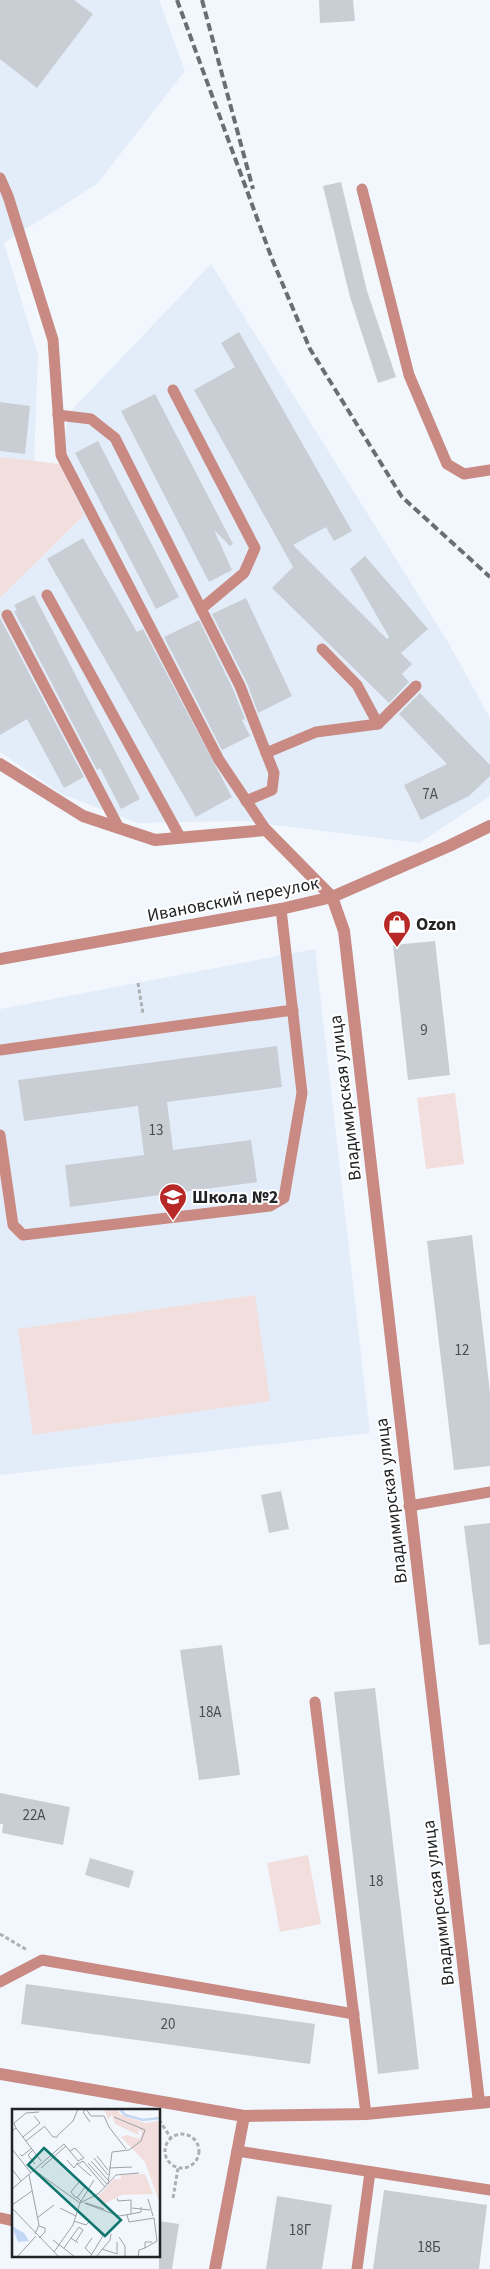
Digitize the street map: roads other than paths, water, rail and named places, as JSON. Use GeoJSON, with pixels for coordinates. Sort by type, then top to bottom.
{"type":"FeatureCollection","features":[{"type":"Feature","properties":{"kind":"street"},"geometry":{"type":"LineString","coordinates":[[0,764],[83,816],[155,840],[266,830],[332,897]]}},
{"type":"Feature","properties":{"kind":"street","name":"Ивановский переулок"},"geometry":{"type":"LineString","coordinates":[[0,960],[281,910],[332,897],[490,826]]}},
{"type":"Feature","properties":{"kind":"street","name":"Владимирская улица"},"geometry":{"type":"LineString","coordinates":[[0,2074],[244,2116],[366,2114],[484,2102],[409,1506],[344,931],[332,897]]}},
{"type":"Feature","properties":{"kind":"street"},"geometry":{"type":"LineString","coordinates":[[215,2269],[244,2116]]}},
{"type":"Feature","properties":{"kind":"lane"},"geometry":{"type":"LineString","coordinates":[[0,178],[8,196],[53,340],[61,455],[219,760],[266,830]]}},
{"type":"Feature","properties":{"kind":"lane"},"geometry":{"type":"LineString","coordinates":[[362,190],[409,375],[447,464],[464,474],[490,470]]}},
{"type":"Feature","properties":{"kind":"lane"},"geometry":{"type":"LineString","coordinates":[[174,390],[255,548],[244,573],[201,609]]}},
{"type":"Feature","properties":{"kind":"lane"},"geometry":{"type":"LineString","coordinates":[[58,415],[91,419],[114,438],[240,686],[274,773],[272,790],[246,801]]}},
{"type":"Feature","properties":{"kind":"lane"},"geometry":{"type":"LineString","coordinates":[[47,595],[180,838]]}},
{"type":"Feature","properties":{"kind":"lane"},"geometry":{"type":"LineString","coordinates":[[7,615],[119,828]]}},
{"type":"Feature","properties":{"kind":"lane"},"geometry":{"type":"LineString","coordinates":[[322,649],[357,685],[378,724]]}},
{"type":"Feature","properties":{"kind":"lane"},"geometry":{"type":"LineString","coordinates":[[266,753],[316,732],[378,724],[416,686]]}},
{"type":"Feature","properties":{"kind":"lane"},"geometry":{"type":"LineString","coordinates":[[0,1135],[12,1225],[23,1235],[270,1206],[284,1198],[302,1094],[281,910]]}},
{"type":"Feature","properties":{"kind":"lane"},"geometry":{"type":"LineString","coordinates":[[0,1050],[292,1010]]}},
{"type":"Feature","properties":{"kind":"lane"},"geometry":{"type":"LineString","coordinates":[[409,1506],[490,1492]]}},
{"type":"Feature","properties":{"kind":"lane"},"geometry":{"type":"LineString","coordinates":[[315,1702],[366,2114]]}},
{"type":"Feature","properties":{"kind":"lane"},"geometry":{"type":"LineString","coordinates":[[0,1982],[42,1960],[354,2014]]}},
{"type":"Feature","properties":{"kind":"lane"},"geometry":{"type":"LineString","coordinates":[[237,2151],[490,2190]]}},
{"type":"Feature","properties":{"kind":"lane"},"geometry":{"type":"LineString","coordinates":[[357,2269],[370,2172]]}},
{"type":"Feature","properties":{"kind":"railway"},"geometry":{"type":"LineString","coordinates":[[177,0],[272,259],[310,349],[402,497],[490,577]]}},
{"type":"Feature","properties":{"kind":"railway"},"geometry":{"type":"LineString","coordinates":[[202,0],[253,189]]}},
{"type":"Feature","properties":{"kind":"place","name":"Ozon"},"geometry":{"type":"Point","coordinates":[397,948]}},
{"type":"Feature","properties":{"kind":"place","name":"Школа №2"},"geometry":{"type":"Point","coordinates":[173,1221]}}]}
